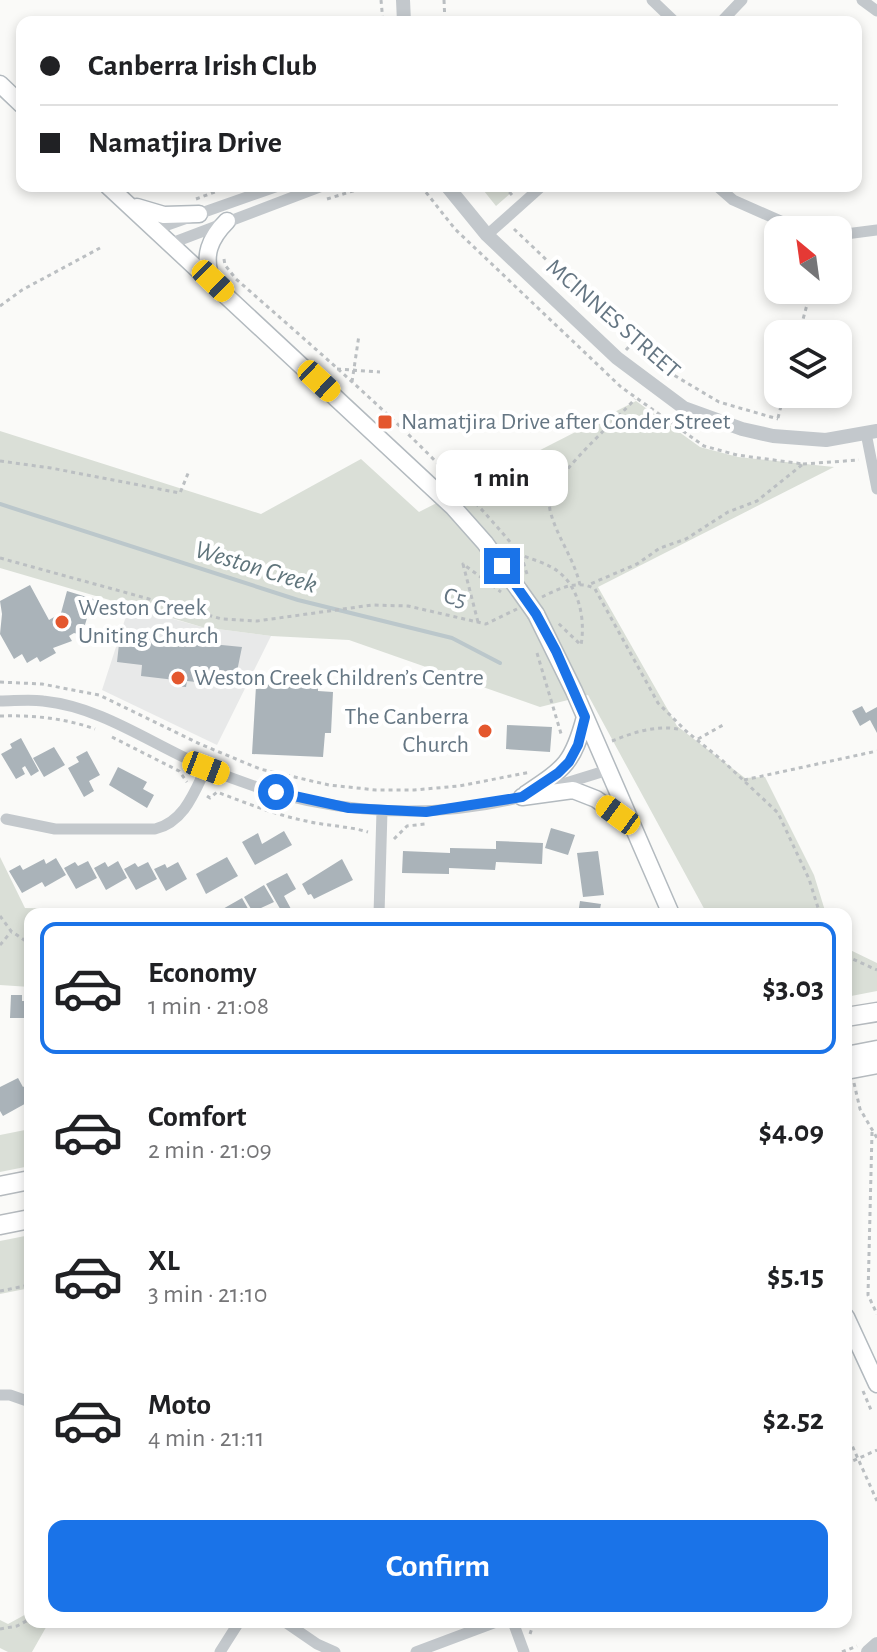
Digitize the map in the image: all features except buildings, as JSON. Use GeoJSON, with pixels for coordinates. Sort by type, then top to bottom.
{"type":"FeatureCollection","features":[{"type":"Feature","properties":{"kind":"main road"},"geometry":{"type":"LineString","coordinates":[[0,84],[16,99]]}},
{"type":"Feature","properties":{"kind":"main road"},"geometry":{"type":"LineString","coordinates":[[116,192],[453,507],[485,543],[528,599],[556,651],[669,908]]}},
{"type":"Feature","properties":{"kind":"main road"},"geometry":{"type":"LineString","coordinates":[[132,205],[164,215],[196,207]]}},
{"type":"Feature","properties":{"kind":"main road"},"geometry":{"type":"LineString","coordinates":[[213,281],[207,269],[210,240],[227,221]]}},
{"type":"Feature","properties":{"kind":"main road"},"geometry":{"type":"LineString","coordinates":[[522,797],[569,762],[578,745],[585,717]]}},
{"type":"Feature","properties":{"kind":"main road"},"geometry":{"type":"LineString","coordinates":[[522,797],[573,790],[596,799],[633,826]]}},
{"type":"Feature","properties":{"kind":"main road"},"geometry":{"type":"LineString","coordinates":[[852,1016],[877,1012]]}},
{"type":"Feature","properties":{"kind":"main road"},"geometry":{"type":"LineString","coordinates":[[852,1055],[877,1050]]}},
{"type":"Feature","properties":{"kind":"main road"},"geometry":{"type":"LineString","coordinates":[[852,1074],[877,1064]]}},
{"type":"Feature","properties":{"kind":"main road"},"geometry":{"type":"LineString","coordinates":[[0,1186],[24,1181]]}},
{"type":"Feature","properties":{"kind":"main road"},"geometry":{"type":"LineString","coordinates":[[0,1225],[24,1220]]}},
{"type":"Feature","properties":{"kind":"main road"},"geometry":{"type":"LineString","coordinates":[[852,1330],[877,1384]]}},
{"type":"Feature","properties":{"kind":"street"},"geometry":{"type":"LineString","coordinates":[[652,0],[669,16]]}},
{"type":"Feature","properties":{"kind":"street"},"geometry":{"type":"LineString","coordinates":[[727,16],[742,0]]}},
{"type":"Feature","properties":{"kind":"street"},"geometry":{"type":"LineString","coordinates":[[862,0],[877,11]]}},
{"type":"Feature","properties":{"kind":"street"},"geometry":{"type":"LineString","coordinates":[[156,229],[196,207],[255,192]]}},
{"type":"Feature","properties":{"kind":"street"},"geometry":{"type":"LineString","coordinates":[[172,243],[306,192]]}},
{"type":"Feature","properties":{"kind":"street","name":"MCINNES STREET"},"geometry":{"type":"LineString","coordinates":[[452,192],[487,235],[617,358],[684,408],[742,429],[773,436],[826,440],[871,432]]}},
{"type":"Feature","properties":{"kind":"street"},"geometry":{"type":"LineString","coordinates":[[487,235],[535,192]]}},
{"type":"Feature","properties":{"kind":"street"},"geometry":{"type":"LineString","coordinates":[[724,192],[733,200],[769,216]]}},
{"type":"Feature","properties":{"kind":"street"},"geometry":{"type":"LineString","coordinates":[[852,233],[877,230]]}},
{"type":"Feature","properties":{"kind":"street"},"geometry":{"type":"LineString","coordinates":[[871,432],[871,459],[877,489]]}},
{"type":"Feature","properties":{"kind":"street"},"geometry":{"type":"LineString","coordinates":[[0,701],[42,701],[81,709],[109,719],[206,768],[253,787],[323,804],[382,811],[426,812],[522,797],[608,770]]}},
{"type":"Feature","properties":{"kind":"street"},"geometry":{"type":"LineString","coordinates":[[6,819],[55,829],[155,829],[167,826],[182,813],[206,768]]}},
{"type":"Feature","properties":{"kind":"street"},"geometry":{"type":"LineString","coordinates":[[379,908],[382,811]]}},
{"type":"Feature","properties":{"kind":"street"},"geometry":{"type":"LineString","coordinates":[[0,1395],[24,1400]]}},
{"type":"Feature","properties":{"kind":"street"},"geometry":{"type":"LineString","coordinates":[[220,1652],[235,1628]]}},
{"type":"Feature","properties":{"kind":"street"},"geometry":{"type":"LineString","coordinates":[[294,1628],[335,1652]]}},
{"type":"Feature","properties":{"kind":"street"},"geometry":{"type":"LineString","coordinates":[[416,1652],[480,1628]]}},
{"type":"Feature","properties":{"kind":"street"},"geometry":{"type":"LineString","coordinates":[[515,1628],[524,1652]]}},
{"type":"Feature","properties":{"kind":"street"},"geometry":{"type":"LineString","coordinates":[[868,1652],[877,1644]]}},
{"type":"Feature","properties":{"kind":"path"},"geometry":{"type":"LineString","coordinates":[[196,207],[221,192]]}},
{"type":"Feature","properties":{"kind":"path"},"geometry":{"type":"LineString","coordinates":[[314,203],[350,192]]}},
{"type":"Feature","properties":{"kind":"path"},"geometry":{"type":"LineString","coordinates":[[426,192],[455,229],[636,399],[704,446],[737,455],[803,464],[871,459]]}},
{"type":"Feature","properties":{"kind":"path"},"geometry":{"type":"LineString","coordinates":[[504,219],[633,342],[672,374],[719,402],[778,419]]}},
{"type":"Feature","properties":{"kind":"path"},"geometry":{"type":"LineString","coordinates":[[0,306],[22,290],[100,248]]}},
{"type":"Feature","properties":{"kind":"path"},"geometry":{"type":"LineString","coordinates":[[223,254],[225,265],[236,279],[352,382],[479,504],[521,555],[553,568],[572,585],[584,619],[581,645],[528,599],[463,564],[478,622]]}},
{"type":"Feature","properties":{"kind":"path"},"geometry":{"type":"LineString","coordinates":[[352,382],[359,335]]}},
{"type":"Feature","properties":{"kind":"path"},"geometry":{"type":"LineString","coordinates":[[617,358],[633,342]]}},
{"type":"Feature","properties":{"kind":"path"},"geometry":{"type":"LineString","coordinates":[[337,369],[380,372]]}},
{"type":"Feature","properties":{"kind":"path"},"geometry":{"type":"LineString","coordinates":[[580,585],[555,527],[550,494],[565,473],[636,399]]}},
{"type":"Feature","properties":{"kind":"path"},"geometry":{"type":"LineString","coordinates":[[0,464],[51,468],[180,493],[189,471]]}},
{"type":"Feature","properties":{"kind":"path"},"geometry":{"type":"LineString","coordinates":[[542,597],[572,585],[588,585],[626,569],[660,548],[686,539],[728,512],[757,501],[803,464]]}},
{"type":"Feature","properties":{"kind":"path"},"geometry":{"type":"LineString","coordinates":[[521,555],[528,599]]}},
{"type":"Feature","properties":{"kind":"path","name":"C5"},"geometry":{"type":"LineString","coordinates":[[1,559],[222,619],[257,621],[372,605],[408,606],[486,624],[528,599]]}},
{"type":"Feature","properties":{"kind":"path"},"geometry":{"type":"LineString","coordinates":[[588,585],[595,589],[658,703],[778,813],[809,879],[818,908]]}},
{"type":"Feature","properties":{"kind":"path"},"geometry":{"type":"LineString","coordinates":[[537,651],[564,742]]}},
{"type":"Feature","properties":{"kind":"path"},"geometry":{"type":"LineString","coordinates":[[0,682],[42,684],[99,695],[260,769],[329,785],[414,790],[481,782],[541,769]]}},
{"type":"Feature","properties":{"kind":"path"},"geometry":{"type":"LineString","coordinates":[[698,739],[723,725]]}},
{"type":"Feature","properties":{"kind":"path"},"geometry":{"type":"LineString","coordinates":[[616,740],[669,727],[686,731]]}},
{"type":"Feature","properties":{"kind":"path"},"geometry":{"type":"LineString","coordinates":[[744,780],[877,751]]}},
{"type":"Feature","properties":{"kind":"path"},"geometry":{"type":"LineString","coordinates":[[0,916],[11,931],[24,940]]}},
{"type":"Feature","properties":{"kind":"path"},"geometry":{"type":"LineString","coordinates":[[0,945],[11,931]]}},
{"type":"Feature","properties":{"kind":"path"},"geometry":{"type":"LineString","coordinates":[[852,959],[877,970]]}},
{"type":"Feature","properties":{"kind":"path"},"geometry":{"type":"LineString","coordinates":[[852,1082],[860,1109],[877,1138]]}},
{"type":"Feature","properties":{"kind":"path"},"geometry":{"type":"LineString","coordinates":[[873,1130],[868,1295],[877,1314]]}},
{"type":"Feature","properties":{"kind":"path"},"geometry":{"type":"LineString","coordinates":[[0,1291],[24,1286]]}},
{"type":"Feature","properties":{"kind":"path"},"geometry":{"type":"LineString","coordinates":[[852,1447],[877,1501]]}},
{"type":"Feature","properties":{"kind":"path"},"geometry":{"type":"LineString","coordinates":[[852,1461],[877,1450]]}},
{"type":"Feature","properties":{"kind":"path"},"geometry":{"type":"LineString","coordinates":[[0,1629],[24,1622]]}},
{"type":"Feature","properties":{"kind":"shaded area"},"geometry":{"type":"Polygon","coordinates":[[[485,192],[512,192],[496,206],[485,192]]]}},
{"type":"Feature","properties":{"kind":"shaded area"},"geometry":{"type":"Polygon","coordinates":[[[636,401],[700,447],[738,457],[834,467],[598,587],[677,726],[745,778],[765,777],[814,875],[824,908],[704,908],[588,695],[540,707],[349,640],[271,636],[202,627],[0,568],[0,431],[261,514],[361,459],[419,512],[636,401]]]}},
{"type":"Feature","properties":{"kind":"shaded area","name":"Weston Creek Children’s Centre"},"geometry":{"type":"Polygon","coordinates":[[[129,607],[202,627],[271,636],[217,745],[102,690],[129,607]]]}},
{"type":"Feature","properties":{"kind":"shaded area"},"geometry":{"type":"Polygon","coordinates":[[[0,857],[25,908],[24,987],[0,985],[0,857]]]}},
{"type":"Feature","properties":{"kind":"shaded area"},"geometry":{"type":"Polygon","coordinates":[[[852,951],[877,963],[877,991],[852,996],[852,951]]]}},
{"type":"Feature","properties":{"kind":"shaded area"},"geometry":{"type":"Polygon","coordinates":[[[24,1130],[24,1167],[0,1172],[0,1135],[24,1130]]]}},
{"type":"Feature","properties":{"kind":"shaded area"},"geometry":{"type":"Polygon","coordinates":[[[24,1236],[24,1289],[0,1294],[0,1241],[24,1236]]]}},
{"type":"Feature","properties":{"kind":"shaded area"},"geometry":{"type":"Polygon","coordinates":[[[24,1615],[24,1628],[46,1628],[32,1652],[8,1652],[0,1648],[0,1620],[8,1624],[24,1615]]]}},
{"type":"Feature","properties":{"kind":"waterway","name":"Weston Creek"},"geometry":{"type":"LineString","coordinates":[[0,504],[298,600],[452,638],[500,663]]}},
{"type":"Feature","properties":{"kind":"place","name":"Namatjira Drive after Conder Street"},"geometry":{"type":"Point","coordinates":[385,422]}},
{"type":"Feature","properties":{"kind":"place","name":"Weston Creek Uniting Church"},"geometry":{"type":"Point","coordinates":[62,622]}},
{"type":"Feature","properties":{"kind":"place","name":"Weston Creek Children’s Centre"},"geometry":{"type":"Point","coordinates":[178,678]}},
{"type":"Feature","properties":{"kind":"place","name":"The Canberra Church"},"geometry":{"type":"Point","coordinates":[485,731]}},
{"type":"Feature","properties":{"kind":"route"},"geometry":{"type":"LineString","coordinates":[[276,792],[349,808],[426,812],[522,797],[558,773],[569,762],[578,745],[585,717],[536,614],[502,566]]}}]}
